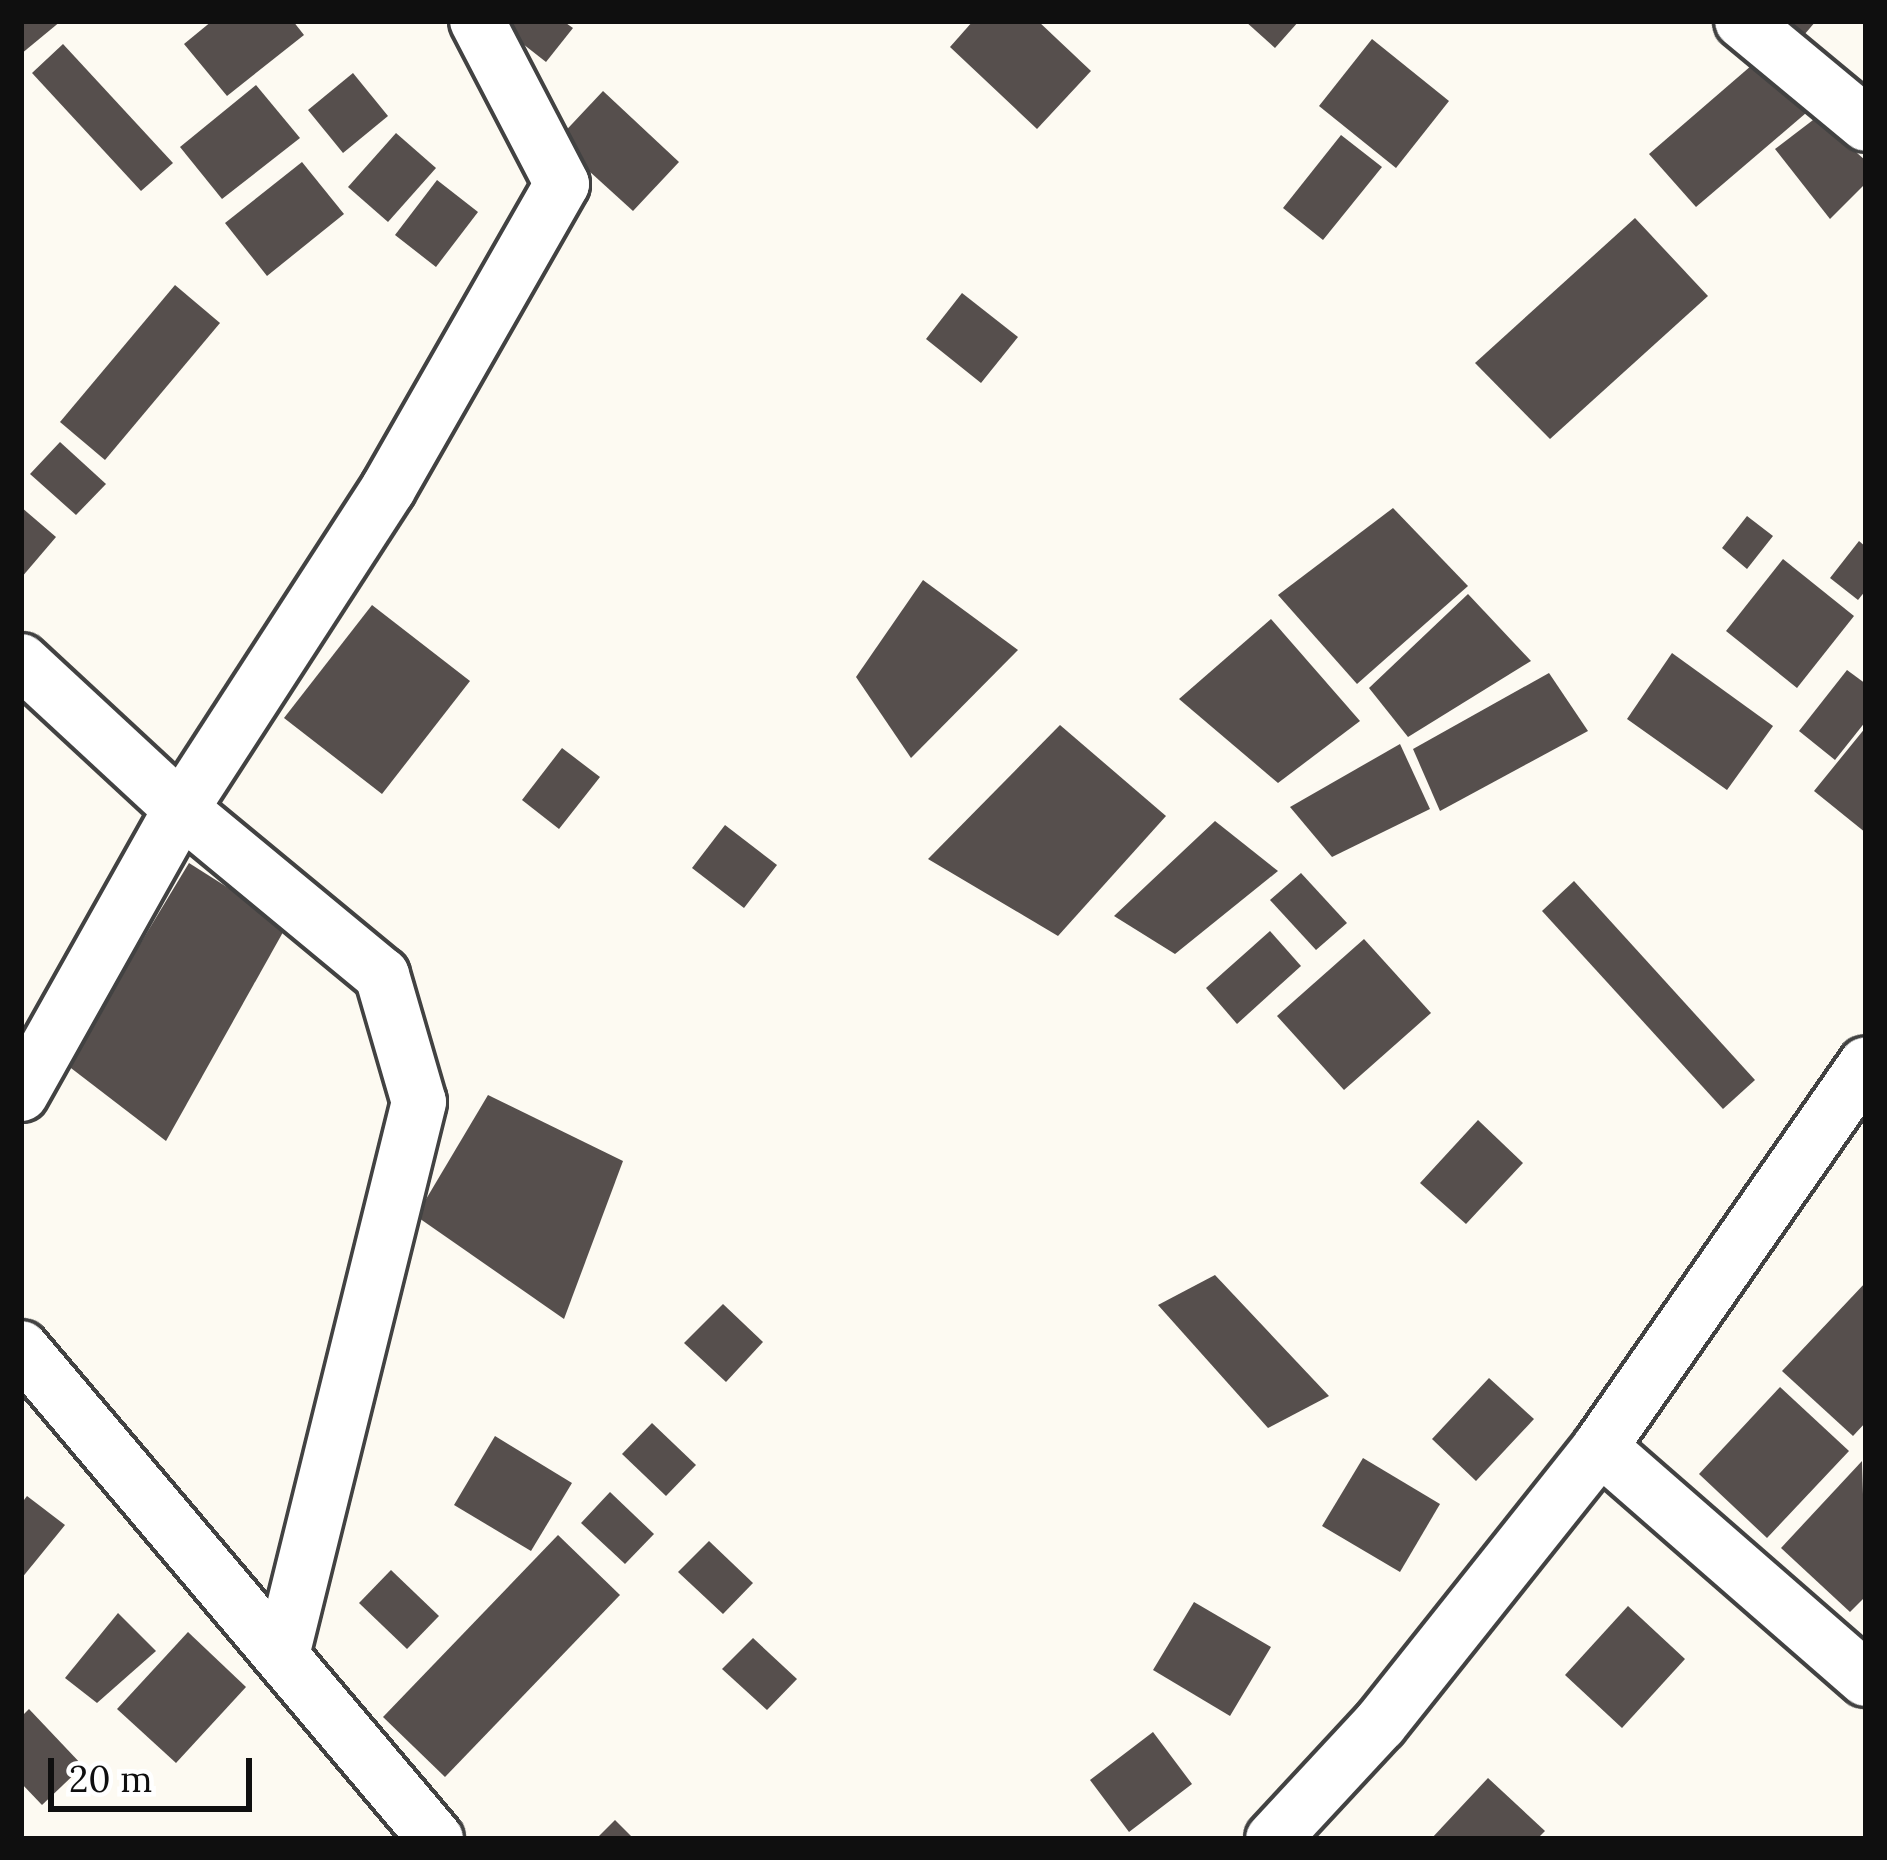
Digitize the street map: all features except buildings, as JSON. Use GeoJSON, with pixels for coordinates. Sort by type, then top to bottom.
{"type":"FeatureCollection","features":[{"type":"Feature","properties":{"kind":"street"},"geometry":{"type":"LineString","coordinates":[[21,1094],[181,809],[388,489],[562,184],[477,21]]}},
{"type":"Feature","properties":{"kind":"street"},"geometry":{"type":"LineString","coordinates":[[1742,21],[1866,124]]}},
{"type":"Feature","properties":{"kind":"street"},"geometry":{"type":"LineString","coordinates":[[21,662],[181,809],[382,975],[419,1102],[282,1655]]}},
{"type":"Feature","properties":{"kind":"street"},"geometry":{"type":"LineString","coordinates":[[1274,1839],[1380,1724],[1600,1447],[1866,1064]]}},
{"type":"Feature","properties":{"kind":"street"},"geometry":{"type":"LineString","coordinates":[[21,1348],[436,1839]]}},
{"type":"Feature","properties":{"kind":"street"},"geometry":{"type":"LineString","coordinates":[[1600,1447],[1866,1678]]}}]}
